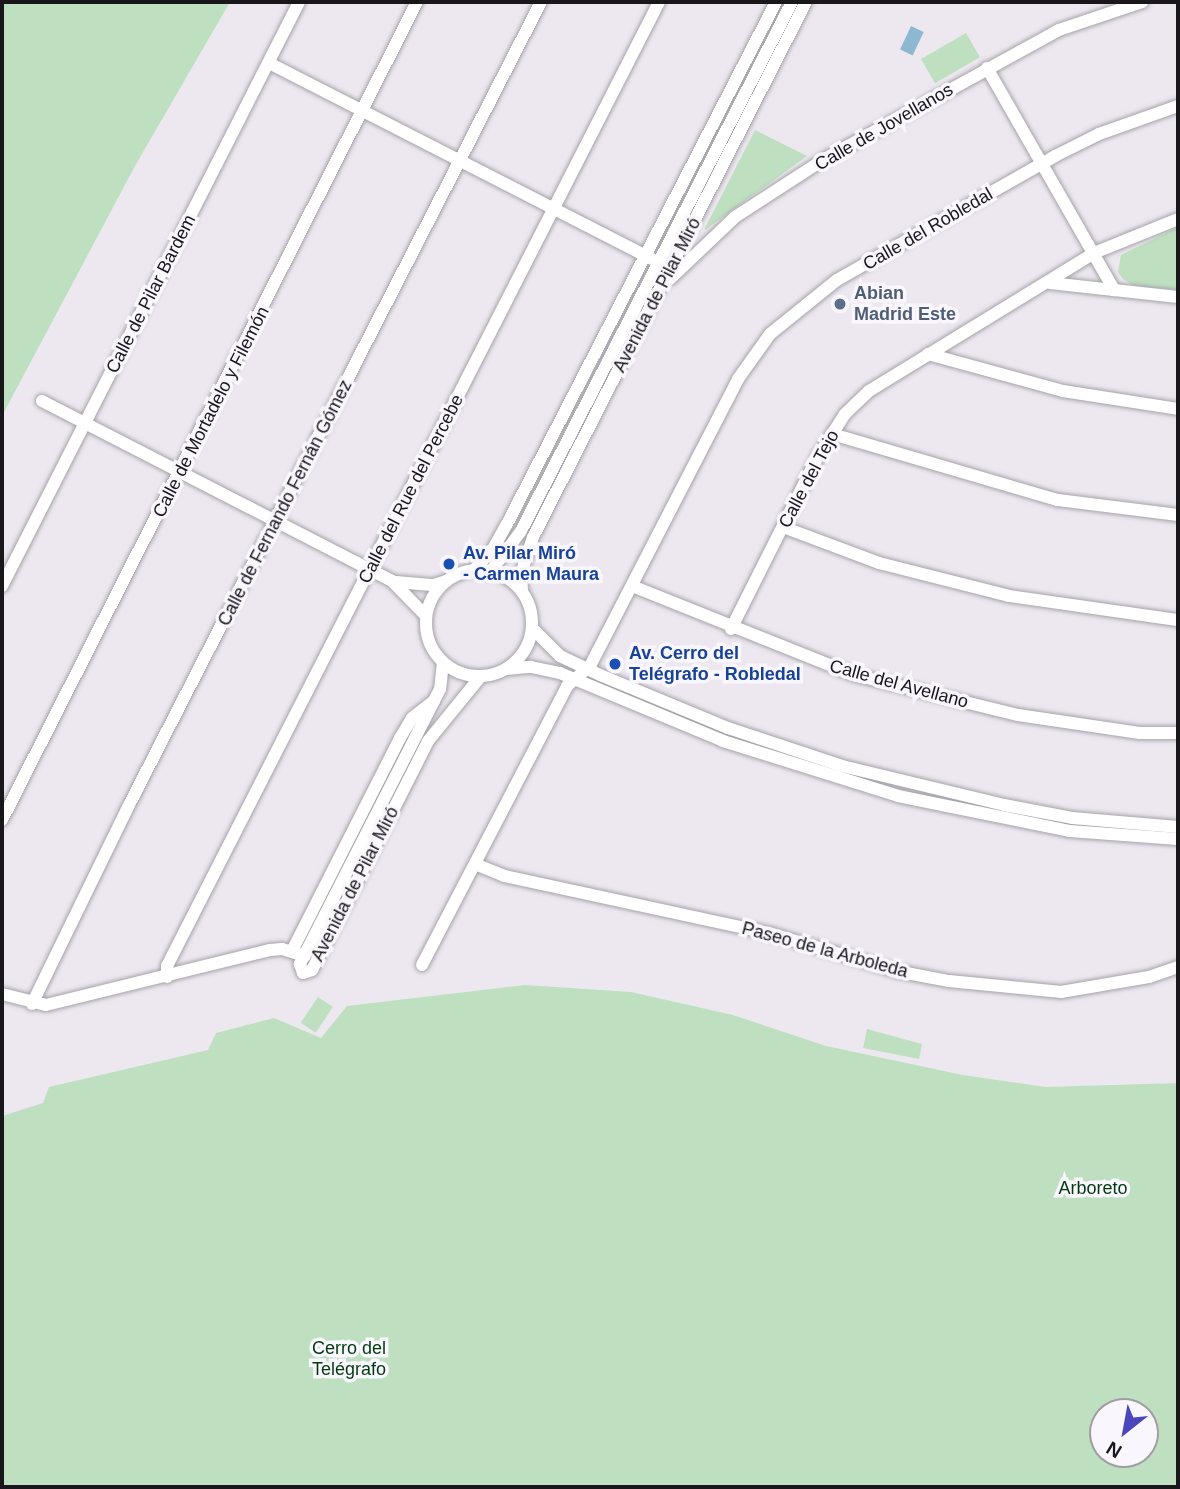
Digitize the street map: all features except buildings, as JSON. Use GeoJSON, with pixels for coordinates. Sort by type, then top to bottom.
{"type":"FeatureCollection","features":[{"type":"Feature","properties":{"kind":"street","name":"Calle de Pilar Bardem"},"geometry":{"type":"LineString","coordinates":[[2,586],[299,2]]}},
{"type":"Feature","properties":{"kind":"street","name":"Calle de Mortadelo y Filemón"},"geometry":{"type":"LineString","coordinates":[[2,820],[364,112],[416,2]]}},
{"type":"Feature","properties":{"kind":"street","name":"Calle de Fernando Fernán Gómez"},"geometry":{"type":"LineString","coordinates":[[32,1004],[129,805],[541,2]]}},
{"type":"Feature","properties":{"kind":"street","name":"Calle del Rue del Percebe"},"geometry":{"type":"LineString","coordinates":[[167,977],[173,955],[659,2]]}},
{"type":"Feature","properties":{"kind":"street","name":"Avenida de Pilar Miró"},"geometry":{"type":"LineString","coordinates":[[474,570],[493,549],[776,2]]}},
{"type":"Feature","properties":{"kind":"street","name":"Avenida de Pilar Miró"},"geometry":{"type":"LineString","coordinates":[[491,571],[517,540],[792,2]]}},
{"type":"Feature","properties":{"kind":"street","name":"Avenida de Pilar Miró"},"geometry":{"type":"LineString","coordinates":[[522,591],[521,574],[533,537],[806,2]]}},
{"type":"Feature","properties":{"kind":"street","name":"Calle de Jovellanos"},"geometry":{"type":"LineString","coordinates":[[657,292],[735,217],[826,159],[1059,30],[1139,2]]}},
{"type":"Feature","properties":{"kind":"street"},"geometry":{"type":"LineString","coordinates":[[269,63],[658,262]]}},
{"type":"Feature","properties":{"kind":"street"},"geometry":{"type":"LineString","coordinates":[[987,68],[1114,290]]}},
{"type":"Feature","properties":{"kind":"street","name":"Calle del Robledal"},"geometry":{"type":"LineString","coordinates":[[586,669],[632,586],[738,379],[770,334],[838,280],[1042,163],[1099,134],[1178,106]]}},
{"type":"Feature","properties":{"kind":"street","name":"Calle del Tejo"},"geometry":{"type":"LineString","coordinates":[[731,629],[832,434],[869,391],[1050,283],[1094,253],[1178,219]]}},
{"type":"Feature","properties":{"kind":"street"},"geometry":{"type":"LineString","coordinates":[[1050,283],[1178,297]]}},
{"type":"Feature","properties":{"kind":"street"},"geometry":{"type":"LineString","coordinates":[[928,354],[1063,391],[1178,409]]}},
{"type":"Feature","properties":{"kind":"street"},"geometry":{"type":"LineString","coordinates":[[42,401],[392,581],[426,616]]}},
{"type":"Feature","properties":{"kind":"street"},"geometry":{"type":"LineString","coordinates":[[832,434],[1058,500],[1178,515]]}},
{"type":"Feature","properties":{"kind":"street"},"geometry":{"type":"LineString","coordinates":[[783,527],[880,563],[1009,596],[1157,621],[1178,620]]}},
{"type":"Feature","properties":{"kind":"street"},"geometry":{"type":"LineString","coordinates":[[392,581],[434,585],[474,570],[491,571],[522,591],[532,628],[559,656],[740,732],[901,782],[1072,818],[1178,827]]}},
{"type":"Feature","properties":{"kind":"street"},"geometry":{"type":"LineString","coordinates":[[446,581],[435,593],[426,616],[431,645],[443,662],[461,673],[481,676],[506,669],[548,670],[723,741],[898,796],[1070,831],[1178,839]]}},
{"type":"Feature","properties":{"kind":"street","name":"Calle del Avellano"},"geometry":{"type":"LineString","coordinates":[[632,586],[731,629],[855,675],[1018,715],[1140,733],[1178,733]]}},
{"type":"Feature","properties":{"kind":"street"},"geometry":{"type":"LineString","coordinates":[[506,669],[525,649],[532,628]]}},
{"type":"Feature","properties":{"kind":"street","name":"Avenida de Pilar Miró"},"geometry":{"type":"LineString","coordinates":[[443,662],[445,675],[435,700],[298,953],[300,969],[307,973],[428,741],[481,676]]}},
{"type":"Feature","properties":{"kind":"street"},"geometry":{"type":"LineString","coordinates":[[422,965],[572,680],[586,669]]}},
{"type":"Feature","properties":{"kind":"street","name":"Paseo de la Arboleda"},"geometry":{"type":"LineString","coordinates":[[475,864],[504,876],[772,934],[896,971],[949,981],[1060,992],[1149,978],[1178,967]]}},
{"type":"Feature","properties":{"kind":"street"},"geometry":{"type":"LineString","coordinates":[[2,994],[32,1004],[59,1003],[270,950],[298,953]]}},
{"type":"Feature","properties":{"kind":"green space"},"geometry":{"type":"Polygon","coordinates":[[[2,2],[230,2],[135,166],[2,416],[2,2]]]}},
{"type":"Feature","properties":{"kind":"green space"},"geometry":{"type":"Polygon","coordinates":[[[966,33],[980,57],[935,83],[921,59],[966,33]]]}},
{"type":"Feature","properties":{"kind":"green space"},"geometry":{"type":"Polygon","coordinates":[[[755,130],[807,156],[705,230],[705,228],[755,130]]]}},
{"type":"Feature","properties":{"kind":"green space"},"geometry":{"type":"Polygon","coordinates":[[[1178,227],[1178,290],[1135,286],[1123,279],[1118,272],[1121,255],[1178,227]]]}},
{"type":"Feature","properties":{"kind":"green space"},"geometry":{"type":"Polygon","coordinates":[[[525,985],[631,992],[733,1015],[826,1046],[963,1075],[1046,1087],[1178,1083],[1178,1487],[2,1487],[2,1116],[43,1103],[49,1087],[208,1050],[216,1033],[274,1018],[321,1038],[347,1006],[525,985]]]}},
{"type":"Feature","properties":{"kind":"green space"},"geometry":{"type":"Polygon","coordinates":[[[318,997],[333,1007],[316,1033],[301,1023],[318,997]]]}},
{"type":"Feature","properties":{"kind":"green space"},"geometry":{"type":"Polygon","coordinates":[[[867,1029],[922,1044],[919,1059],[863,1048],[867,1029]]]}},
{"type":"Feature","properties":{"kind":"water"},"geometry":{"type":"Polygon","coordinates":[[[911,26],[924,32],[913,55],[900,50],[911,26]]]}},
{"type":"Feature","properties":{"kind":"place","name":"Abian Madrid Este"},"geometry":{"type":"Point","coordinates":[840,304]}},
{"type":"Feature","properties":{"kind":"place","name":"Av. Pilar Miró - Carmen Maura"},"geometry":{"type":"Point","coordinates":[449,564]}},
{"type":"Feature","properties":{"kind":"place","name":"Av. Cerro del Telégrafo - Robledal"},"geometry":{"type":"Point","coordinates":[615,664]}},
{"type":"Feature","properties":{"kind":"park label","name":"Arboreto"},"geometry":{"type":"Point","coordinates":[1093,1188]}},
{"type":"Feature","properties":{"kind":"park label","name":"Cerro del Telégrafo"},"geometry":{"type":"Point","coordinates":[349,1359]}}]}
